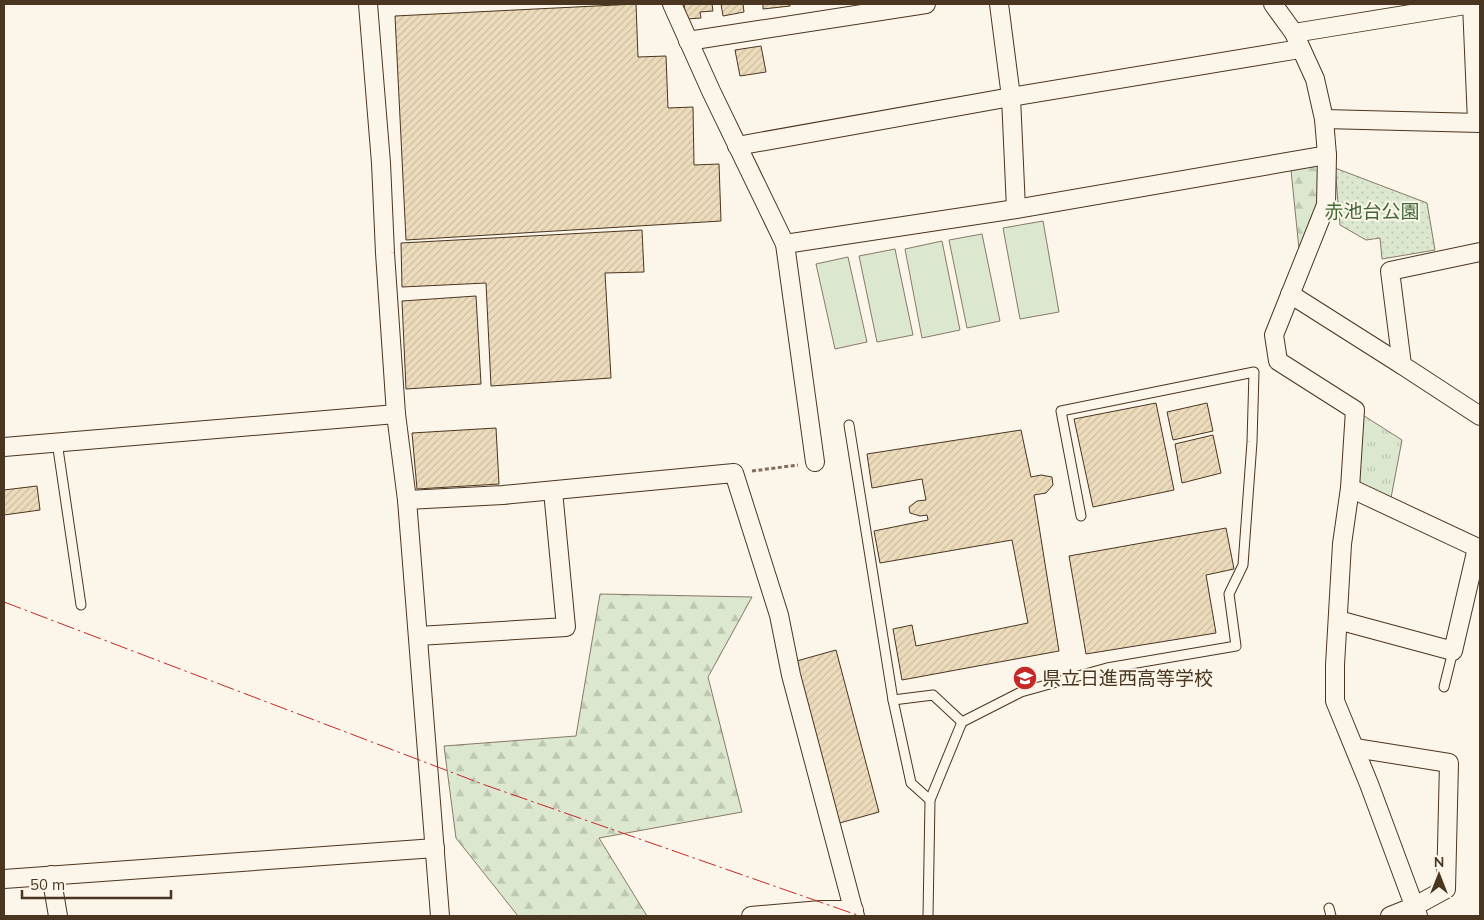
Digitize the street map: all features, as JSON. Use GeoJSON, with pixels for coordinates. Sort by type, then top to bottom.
{"type":"FeatureCollection","features":[{"type":"Feature","properties":{"kind":"street"},"geometry":{"type":"LineString","coordinates":[[368,4],[381,163],[396,414],[407,500],[440,916]]}},
{"type":"Feature","properties":{"kind":"street"},"geometry":{"type":"LineString","coordinates":[[672,4],[737,146],[786,244],[815,462]]}},
{"type":"Feature","properties":{"kind":"street"},"geometry":{"type":"LineString","coordinates":[[688,41],[926,4]]}},
{"type":"Feature","properties":{"kind":"street"},"geometry":{"type":"LineString","coordinates":[[999,4],[1011,97],[1016,209]]}},
{"type":"Feature","properties":{"kind":"street"},"geometry":{"type":"LineString","coordinates":[[1272,4],[1294,33],[1315,79],[1324,119],[1327,155],[1326,205],[1274,335],[1278,360],[1355,410],[1350,488],[1342,544],[1335,665],[1335,701],[1355,748],[1417,911]]}},
{"type":"Feature","properties":{"kind":"street"},"geometry":{"type":"LineString","coordinates":[[1294,33],[1472,4],[1479,122],[1324,119]]}},
{"type":"Feature","properties":{"kind":"street"},"geometry":{"type":"LineString","coordinates":[[737,146],[1011,97],[1300,49]]}},
{"type":"Feature","properties":{"kind":"street"},"geometry":{"type":"LineString","coordinates":[[786,244],[1016,209],[1327,155]]}},
{"type":"Feature","properties":{"kind":"street"},"geometry":{"type":"LineString","coordinates":[[1402,365],[1390,271],[1480,252]]}},
{"type":"Feature","properties":{"kind":"street"},"geometry":{"type":"LineString","coordinates":[[1290,294],[1480,416]]}},
{"type":"Feature","properties":{"kind":"street"},"geometry":{"type":"LineString","coordinates":[[4,447],[56,441],[396,414]]}},
{"type":"Feature","properties":{"kind":"street"},"geometry":{"type":"LineString","coordinates":[[407,500],[553,491],[734,473],[779,615],[791,675],[855,913],[821,910],[751,916]]}},
{"type":"Feature","properties":{"kind":"street"},"geometry":{"type":"LineString","coordinates":[[1338,620],[1453,651],[1479,548],[1350,488]]}},
{"type":"Feature","properties":{"kind":"street"},"geometry":{"type":"LineString","coordinates":[[418,636],[566,627],[553,491]]}},
{"type":"Feature","properties":{"kind":"street"},"geometry":{"type":"LineString","coordinates":[[1355,748],[1449,763],[1446,889],[1417,911],[1390,916]]}},
{"type":"Feature","properties":{"kind":"street"},"geometry":{"type":"LineString","coordinates":[[4,880],[435,848]]}},
{"type":"Feature","properties":{"kind":"street"},"geometry":{"type":"LineString","coordinates":[[51,876],[58,916]]}},
{"type":"Feature","properties":{"kind":"lane"},"geometry":{"type":"LineString","coordinates":[[928,916],[930,800],[962,722],[1021,692],[1107,668],[1236,646],[1229,594],[1243,565],[1252,442],[1254,372],[1061,411],[1082,516]]}},
{"type":"Feature","properties":{"kind":"lane"},"geometry":{"type":"LineString","coordinates":[[849,426],[893,700],[911,783],[930,800]]}},
{"type":"Feature","properties":{"kind":"lane"},"geometry":{"type":"LineString","coordinates":[[56,441],[81,605]]}},
{"type":"Feature","properties":{"kind":"lane"},"geometry":{"type":"LineString","coordinates":[[1444,687],[1453,651]]}},
{"type":"Feature","properties":{"kind":"lane"},"geometry":{"type":"LineString","coordinates":[[893,700],[934,695],[962,722]]}},
{"type":"Feature","properties":{"kind":"path"},"geometry":{"type":"LineString","coordinates":[[734,473],[788,466]]}},
{"type":"Feature","properties":{"kind":"green space"},"geometry":{"type":"Polygon","coordinates":[[[1318,165],[1318,202],[1299,249],[1291,170],[1318,165]]]}},
{"type":"Feature","properties":{"kind":"green space","name":"赤池台公園"},"geometry":{"type":"Polygon","coordinates":[[[1335,168],[1427,203],[1435,250],[1382,259],[1380,238],[1366,240],[1340,225],[1335,168]]]}},
{"type":"Feature","properties":{"kind":"green space"},"geometry":{"type":"Polygon","coordinates":[[[1043,221],[1059,312],[1020,319],[1003,228],[1043,221]]]}},
{"type":"Feature","properties":{"kind":"green space"},"geometry":{"type":"Polygon","coordinates":[[[982,234],[1000,321],[967,328],[949,240],[982,234]]]}},
{"type":"Feature","properties":{"kind":"green space"},"geometry":{"type":"Polygon","coordinates":[[[942,241],[960,330],[922,338],[905,249],[942,241]]]}},
{"type":"Feature","properties":{"kind":"green space"},"geometry":{"type":"Polygon","coordinates":[[[895,249],[913,335],[877,342],[859,256],[895,249]]]}},
{"type":"Feature","properties":{"kind":"green space"},"geometry":{"type":"Polygon","coordinates":[[[848,257],[867,342],[835,349],[816,264],[848,257]]]}},
{"type":"Feature","properties":{"kind":"green space"},"geometry":{"type":"Polygon","coordinates":[[[1358,412],[1402,440],[1390,503],[1353,486],[1358,412]]]}},
{"type":"Feature","properties":{"kind":"green space"},"geometry":{"type":"Polygon","coordinates":[[[600,594],[752,597],[708,677],[742,812],[599,838],[647,916],[518,916],[456,838],[444,746],[576,736],[600,594]]]}},
{"type":"Feature","properties":{"kind":"building"},"geometry":{"type":"Polygon","coordinates":[[[636,4],[638,57],[666,56],[668,108],[693,107],[694,165],[719,164],[721,221],[406,240],[395,16],[636,4]]]}},
{"type":"Feature","properties":{"kind":"building"},"geometry":{"type":"Polygon","coordinates":[[[684,4],[712,4],[713,11],[700,12],[701,18],[686,19],[684,4]]]}},
{"type":"Feature","properties":{"kind":"building"},"geometry":{"type":"Polygon","coordinates":[[[721,4],[743,4],[744,12],[723,16],[721,4]]]}},
{"type":"Feature","properties":{"kind":"building"},"geometry":{"type":"Polygon","coordinates":[[[763,4],[790,4],[790,6],[763,9],[763,4]]]}},
{"type":"Feature","properties":{"kind":"building"},"geometry":{"type":"Polygon","coordinates":[[[761,46],[766,72],[740,76],[735,50],[761,46]]]}},
{"type":"Feature","properties":{"kind":"building"},"geometry":{"type":"Polygon","coordinates":[[[642,230],[644,272],[605,273],[611,378],[491,386],[486,283],[402,287],[401,243],[642,230]]]}},
{"type":"Feature","properties":{"kind":"building"},"geometry":{"type":"Polygon","coordinates":[[[476,296],[481,384],[406,389],[402,301],[476,296]]]}},
{"type":"Feature","properties":{"kind":"building"},"geometry":{"type":"Polygon","coordinates":[[[1156,403],[1174,490],[1093,507],[1074,419],[1156,403]]]}},
{"type":"Feature","properties":{"kind":"building"},"geometry":{"type":"Polygon","coordinates":[[[1207,403],[1213,431],[1173,440],[1167,412],[1207,403]]]}},
{"type":"Feature","properties":{"kind":"building"},"geometry":{"type":"Polygon","coordinates":[[[496,428],[499,484],[417,489],[412,433],[496,428]]]}},
{"type":"Feature","properties":{"kind":"building"},"geometry":{"type":"Polygon","coordinates":[[[1021,430],[1031,477],[1041,475],[1052,477],[1053,485],[1046,493],[1034,495],[1059,651],[902,680],[893,629],[912,625],[916,646],[1028,623],[1012,540],[880,563],[874,531],[928,520],[927,515],[920,516],[910,513],[909,507],[917,501],[926,500],[922,479],[872,488],[867,454],[1021,430]]]}},
{"type":"Feature","properties":{"kind":"building"},"geometry":{"type":"Polygon","coordinates":[[[1213,435],[1221,473],[1182,483],[1175,444],[1213,435]]]}},
{"type":"Feature","properties":{"kind":"building"},"geometry":{"type":"Polygon","coordinates":[[[37,486],[40,510],[4,515],[4,490],[37,486]]]}},
{"type":"Feature","properties":{"kind":"building"},"geometry":{"type":"Polygon","coordinates":[[[1226,528],[1234,569],[1206,575],[1216,633],[1086,654],[1069,556],[1226,528]]]}},
{"type":"Feature","properties":{"kind":"building"},"geometry":{"type":"Polygon","coordinates":[[[836,650],[879,812],[836,824],[793,662],[836,650]]]}},
{"type":"Feature","properties":{"kind":"power"},"geometry":{"type":"LineString","coordinates":[[4,602],[485,785],[860,916]]}},
{"type":"Feature","properties":{"kind":"place","name":"県立日進西高等学校"},"geometry":{"type":"Point","coordinates":[1025,678]}}]}
